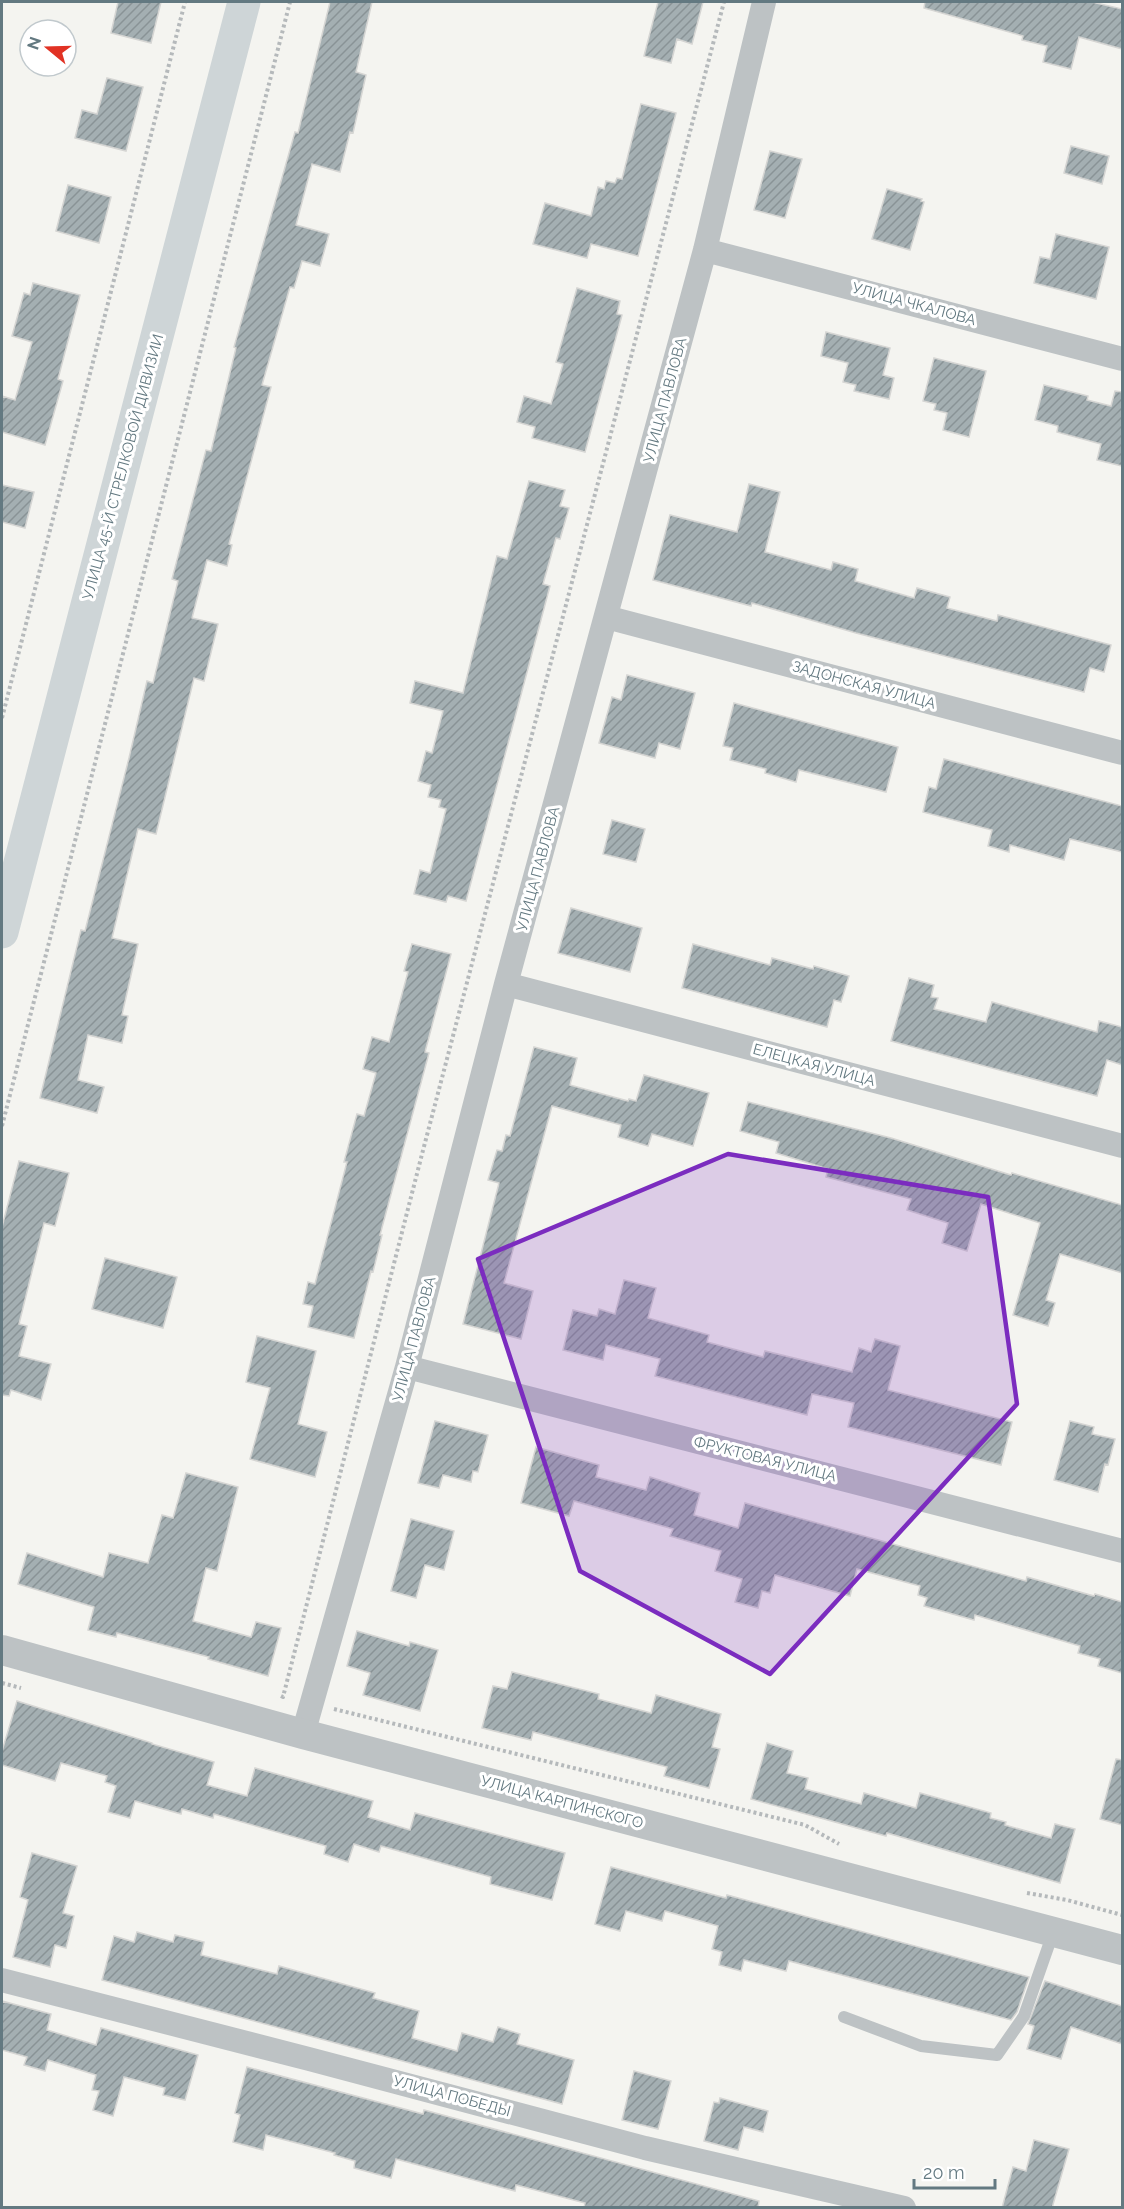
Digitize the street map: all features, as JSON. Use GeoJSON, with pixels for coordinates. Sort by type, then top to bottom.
{"type":"FeatureCollection","features":[{"type":"Feature","properties":{"kind":"main road","name":"УЛИЦА 45-Й СТРЕЛКОВОЙ ДИВИЗИИ"},"geometry":{"type":"LineString","coordinates":[[2,932],[244,2]]}},
{"type":"Feature","properties":{"kind":"street","name":"УЛИЦА ПАВЛОВА"},"geometry":{"type":"LineString","coordinates":[[303,1734],[407,1366],[506,984],[705,250],[764,2]]}},
{"type":"Feature","properties":{"kind":"street","name":"УЛИЦА ЧКАЛОВА"},"geometry":{"type":"LineString","coordinates":[[705,250],[1122,358]]}},
{"type":"Feature","properties":{"kind":"street","name":"ЗАДОНСКАЯ УЛИЦА"},"geometry":{"type":"LineString","coordinates":[[606,616],[1122,753]]}},
{"type":"Feature","properties":{"kind":"street","name":"ЕЛЕЦКАЯ УЛИЦА"},"geometry":{"type":"LineString","coordinates":[[506,984],[1122,1146]]}},
{"type":"Feature","properties":{"kind":"street","name":"ФРУКТОВАЯ УЛИЦА"},"geometry":{"type":"LineString","coordinates":[[407,1366],[1122,1551]]}},
{"type":"Feature","properties":{"kind":"street","name":"УЛИЦА КАРПИНСКОГО"},"geometry":{"type":"LineString","coordinates":[[2,1650],[303,1734],[1122,1950]]}},
{"type":"Feature","properties":{"kind":"street","name":"УЛИЦА ПОБЕДЫ"},"geometry":{"type":"LineString","coordinates":[[2,1980],[645,2148],[904,2208]]}},
{"type":"Feature","properties":{"kind":"lane"},"geometry":{"type":"LineString","coordinates":[[844,2017],[921,2046],[997,2055],[1024,2016],[1053,1932]]}},
{"type":"Feature","properties":{"kind":"path"},"geometry":{"type":"LineString","coordinates":[[2,718],[185,2]]}},
{"type":"Feature","properties":{"kind":"path"},"geometry":{"type":"LineString","coordinates":[[2,1126],[290,2]]}},
{"type":"Feature","properties":{"kind":"path"},"geometry":{"type":"LineString","coordinates":[[283,1697],[418,1169],[724,2]]}},
{"type":"Feature","properties":{"kind":"path"},"geometry":{"type":"LineString","coordinates":[[272,1694],[805,1825],[841,1846]]}},
{"type":"Feature","properties":{"kind":"path"},"geometry":{"type":"LineString","coordinates":[[1020,1892],[1067,1900],[1122,1915]]}},
{"type":"Feature","properties":{"kind":"highlighted area"},"geometry":{"type":"Polygon","coordinates":[[[728,1154],[988,1197],[1017,1404],[770,1674],[580,1571],[478,1259],[728,1154]]]}},
{"type":"Feature","properties":{"kind":"building"},"geometry":{"type":"Polygon","coordinates":[[[118,2],[161,2],[151,43],[111,33],[118,2]]]}},
{"type":"Feature","properties":{"kind":"building"},"geometry":{"type":"Polygon","coordinates":[[[330,2],[372,2],[356,72],[366,75],[353,133],[350,132],[340,172],[312,164],[296,225],[329,234],[320,266],[302,261],[294,288],[290,287],[262,385],[271,387],[229,544],[232,545],[227,566],[207,560],[192,618],[218,624],[204,681],[194,678],[156,834],[138,829],[112,938],[138,944],[122,1015],[128,1016],[122,1043],[88,1035],[78,1080],[104,1087],[97,1113],[40,1098],[81,930],[85,931],[147,681],[153,683],[178,581],[172,579],[206,450],[211,451],[236,348],[234,347],[295,132],[298,133],[330,2]]]}},
{"type":"Feature","properties":{"kind":"building"},"geometry":{"type":"Polygon","coordinates":[[[658,2],[703,2],[692,44],[677,39],[671,63],[644,56],[658,2]]]}},
{"type":"Feature","properties":{"kind":"building"},"geometry":{"type":"Polygon","coordinates":[[[925,2],[1092,2],[1122,9],[1122,49],[1079,37],[1071,69],[1043,62],[1047,46],[1022,40],[1023,36],[924,8],[925,2]]]}},
{"type":"Feature","properties":{"kind":"building"},"geometry":{"type":"Polygon","coordinates":[[[107,78],[143,87],[126,151],[75,138],[82,110],[97,114],[107,78]]]}},
{"type":"Feature","properties":{"kind":"building"},"geometry":{"type":"Polygon","coordinates":[[[641,104],[676,113],[638,256],[591,244],[587,258],[533,244],[545,203],[591,216],[598,187],[604,189],[606,181],[615,183],[617,178],[622,179],[641,104]]]}},
{"type":"Feature","properties":{"kind":"building"},"geometry":{"type":"Polygon","coordinates":[[[1071,146],[1109,156],[1102,184],[1064,173],[1071,146]]]}},
{"type":"Feature","properties":{"kind":"building"},"geometry":{"type":"Polygon","coordinates":[[[770,151],[802,159],[785,218],[754,210],[770,151]]]}},
{"type":"Feature","properties":{"kind":"building"},"geometry":{"type":"Polygon","coordinates":[[[68,185],[111,197],[99,243],[56,231],[68,185]]]}},
{"type":"Feature","properties":{"kind":"building"},"geometry":{"type":"Polygon","coordinates":[[[887,189],[922,199],[921,201],[924,202],[910,250],[872,239],[887,189]]]}},
{"type":"Feature","properties":{"kind":"building"},"geometry":{"type":"Polygon","coordinates":[[[1056,234],[1109,247],[1096,299],[1034,283],[1040,257],[1050,259],[1056,234]]]}},
{"type":"Feature","properties":{"kind":"building"},"geometry":{"type":"Polygon","coordinates":[[[33,283],[80,295],[58,379],[63,381],[45,445],[2,432],[2,396],[15,400],[32,342],[12,336],[24,293],[30,295],[33,283]]]}},
{"type":"Feature","properties":{"kind":"building"},"geometry":{"type":"Polygon","coordinates":[[[577,288],[620,301],[617,314],[622,315],[585,452],[532,438],[535,427],[517,422],[524,396],[551,404],[563,364],[556,362],[577,288]]]}},
{"type":"Feature","properties":{"kind":"building"},"geometry":{"type":"Polygon","coordinates":[[[826,332],[890,348],[883,375],[894,378],[889,399],[854,391],[856,385],[843,382],[848,363],[821,356],[826,332]]]}},
{"type":"Feature","properties":{"kind":"building"},"geometry":{"type":"Polygon","coordinates":[[[934,358],[986,371],[969,437],[943,430],[947,413],[934,410],[936,404],[923,401],[934,358]]]}},
{"type":"Feature","properties":{"kind":"building"},"geometry":{"type":"Polygon","coordinates":[[[1044,385],[1088,396],[1087,400],[1111,406],[1115,391],[1122,392],[1122,466],[1097,460],[1101,444],[1057,432],[1058,426],[1035,420],[1044,385]]]}},
{"type":"Feature","properties":{"kind":"building"},"geometry":{"type":"Polygon","coordinates":[[[529,481],[565,490],[560,506],[569,508],[560,539],[556,538],[543,584],[550,586],[466,901],[448,896],[446,902],[414,894],[420,870],[430,873],[446,809],[439,807],[441,800],[428,797],[431,785],[418,781],[426,751],[432,753],[443,711],[410,703],[415,681],[463,693],[497,556],[507,559],[529,481]]]}},
{"type":"Feature","properties":{"kind":"building"},"geometry":{"type":"Polygon","coordinates":[[[749,484],[780,492],[765,552],[831,570],[833,562],[858,569],[855,581],[914,598],[917,588],[950,597],[947,608],[997,621],[998,615],[1111,645],[1104,672],[1090,668],[1084,692],[856,633],[752,603],[751,606],[653,580],[670,515],[737,532],[749,484]]]}},
{"type":"Feature","properties":{"kind":"building"},"geometry":{"type":"Polygon","coordinates":[[[2,485],[34,492],[25,528],[2,522],[2,485]]]}},
{"type":"Feature","properties":{"kind":"building"},"geometry":{"type":"Polygon","coordinates":[[[627,675],[695,693],[680,749],[659,743],[655,758],[599,743],[612,697],[621,700],[627,675]]]}},
{"type":"Feature","properties":{"kind":"building"},"geometry":{"type":"Polygon","coordinates":[[[734,703],[898,747],[886,792],[799,770],[796,782],[765,773],[766,769],[730,760],[733,748],[723,746],[734,703]]]}},
{"type":"Feature","properties":{"kind":"building"},"geometry":{"type":"Polygon","coordinates":[[[944,759],[1122,806],[1122,852],[1070,839],[1064,860],[1010,845],[1009,852],[988,846],[992,830],[923,812],[929,787],[936,789],[944,759]]]}},
{"type":"Feature","properties":{"kind":"building"},"geometry":{"type":"Polygon","coordinates":[[[612,820],[645,829],[636,862],[603,854],[612,820]]]}},
{"type":"Feature","properties":{"kind":"building"},"geometry":{"type":"Polygon","coordinates":[[[571,908],[642,928],[630,972],[558,953],[571,908]]]}},
{"type":"Feature","properties":{"kind":"building"},"geometry":{"type":"Polygon","coordinates":[[[412,944],[451,954],[425,1052],[429,1053],[354,1338],[308,1327],[313,1306],[303,1304],[308,1282],[315,1284],[347,1162],[344,1162],[357,1114],[364,1116],[376,1073],[363,1069],[372,1037],[389,1042],[408,972],[404,971],[412,944]]]}},
{"type":"Feature","properties":{"kind":"building"},"geometry":{"type":"Polygon","coordinates":[[[693,944],[770,965],[772,958],[849,976],[841,1002],[834,1000],[827,1027],[682,988],[693,944]]]}},
{"type":"Feature","properties":{"kind":"building"},"geometry":{"type":"Polygon","coordinates":[[[909,978],[934,985],[931,997],[938,998],[934,1009],[986,1022],[992,1002],[1097,1032],[1099,1021],[1122,1027],[1122,1065],[1107,1060],[1097,1096],[891,1041],[909,978]]]}},
{"type":"Feature","properties":{"kind":"building"},"geometry":{"type":"Polygon","coordinates":[[[534,1047],[577,1058],[570,1085],[628,1101],[629,1099],[636,1101],[644,1075],[709,1093],[693,1146],[652,1134],[648,1146],[618,1137],[621,1125],[552,1106],[504,1283],[533,1291],[521,1339],[463,1324],[499,1183],[488,1180],[497,1150],[502,1151],[506,1135],[510,1136],[534,1047]]]}},
{"type":"Feature","properties":{"kind":"building"},"geometry":{"type":"Polygon","coordinates":[[[748,1102],[891,1138],[1011,1175],[1012,1173],[1122,1205],[1122,1273],[1060,1254],[1046,1300],[1055,1303],[1048,1326],[1013,1315],[1040,1223],[981,1204],[967,1251],[942,1243],[948,1223],[907,1210],[911,1199],[826,1177],[828,1169],[776,1153],[779,1142],[740,1131],[748,1102]]]}},
{"type":"Feature","properties":{"kind":"building"},"geometry":{"type":"Polygon","coordinates":[[[19,1161],[69,1173],[55,1226],[44,1223],[19,1324],[27,1326],[19,1356],[51,1364],[41,1400],[11,1390],[9,1396],[2,1395],[2,1227],[19,1161]]]}},
{"type":"Feature","properties":{"kind":"building"},"geometry":{"type":"Polygon","coordinates":[[[105,1258],[177,1277],[163,1328],[92,1309],[105,1258]]]}},
{"type":"Feature","properties":{"kind":"building"},"geometry":{"type":"Polygon","coordinates":[[[624,1280],[656,1288],[648,1318],[709,1335],[707,1342],[763,1357],[765,1351],[852,1372],[859,1348],[871,1352],[875,1339],[900,1346],[888,1390],[1012,1422],[1001,1465],[848,1427],[854,1403],[812,1394],[807,1415],[655,1376],[660,1359],[606,1345],[603,1360],[563,1350],[573,1310],[597,1316],[599,1309],[615,1314],[624,1280]]]}},
{"type":"Feature","properties":{"kind":"building"},"geometry":{"type":"Polygon","coordinates":[[[257,1336],[316,1351],[298,1424],[327,1432],[315,1477],[250,1459],[270,1388],[246,1382],[257,1336]]]}},
{"type":"Feature","properties":{"kind":"building"},"geometry":{"type":"Polygon","coordinates":[[[435,1421],[488,1435],[478,1472],[473,1471],[471,1482],[443,1475],[439,1488],[418,1483],[435,1421]]]}},
{"type":"Feature","properties":{"kind":"building"},"geometry":{"type":"Polygon","coordinates":[[[1070,1421],[1094,1427],[1092,1434],[1115,1439],[1108,1465],[1105,1464],[1098,1492],[1054,1480],[1070,1421]]]}},
{"type":"Feature","properties":{"kind":"building"},"geometry":{"type":"Polygon","coordinates":[[[536,1447],[599,1465],[596,1477],[646,1490],[650,1477],[700,1493],[694,1515],[738,1528],[745,1503],[1026,1581],[1027,1577],[1122,1602],[1122,1673],[1098,1666],[1100,1659],[1078,1653],[1080,1646],[975,1615],[974,1620],[924,1606],[927,1598],[918,1595],[920,1586],[857,1569],[850,1596],[775,1575],[770,1593],[762,1591],[758,1608],[735,1602],[742,1579],[715,1571],[721,1551],[670,1536],[673,1529],[574,1501],[569,1516],[521,1503],[536,1447]]]}},
{"type":"Feature","properties":{"kind":"building"},"geometry":{"type":"Polygon","coordinates":[[[186,1473],[238,1487],[217,1571],[206,1568],[193,1621],[251,1637],[256,1622],[281,1628],[268,1676],[208,1659],[209,1657],[117,1633],[116,1637],[88,1630],[94,1607],[18,1584],[27,1553],[103,1577],[109,1553],[148,1563],[162,1515],[173,1518],[186,1473]]]}},
{"type":"Feature","properties":{"kind":"building"},"geometry":{"type":"Polygon","coordinates":[[[411,1519],[454,1531],[444,1570],[425,1565],[416,1598],[391,1591],[411,1519]]]}},
{"type":"Feature","properties":{"kind":"building"},"geometry":{"type":"Polygon","coordinates":[[[357,1631],[409,1646],[410,1642],[438,1650],[420,1711],[363,1695],[370,1673],[347,1666],[357,1631]]]}},
{"type":"Feature","properties":{"kind":"building"},"geometry":{"type":"Polygon","coordinates":[[[512,1672],[599,1694],[598,1699],[651,1713],[656,1695],[721,1714],[712,1747],[720,1749],[709,1788],[664,1776],[667,1767],[533,1732],[531,1740],[482,1728],[493,1686],[507,1689],[512,1672]]]}},
{"type":"Feature","properties":{"kind":"building"},"geometry":{"type":"Polygon","coordinates":[[[17,1701],[214,1762],[207,1785],[247,1796],[255,1768],[373,1801],[368,1817],[410,1830],[415,1813],[565,1853],[552,1900],[490,1884],[491,1877],[381,1846],[379,1852],[354,1844],[348,1862],[324,1854],[326,1846],[214,1814],[213,1818],[182,1809],[181,1814],[135,1801],[130,1818],[108,1812],[116,1786],[105,1782],[107,1776],[61,1763],[55,1781],[2,1765],[2,1751],[17,1701]]]}},
{"type":"Feature","properties":{"kind":"building"},"geometry":{"type":"Polygon","coordinates":[[[767,1743],[793,1751],[787,1773],[808,1778],[805,1789],[861,1804],[864,1793],[916,1808],[920,1793],[991,1813],[990,1818],[1006,1822],[1005,1825],[1051,1838],[1055,1824],[1075,1829],[1060,1883],[887,1833],[886,1836],[751,1799],[767,1743]]]}},
{"type":"Feature","properties":{"kind":"building"},"geometry":{"type":"Polygon","coordinates":[[[1116,1759],[1122,1760],[1122,1825],[1100,1819],[1116,1759]]]}},
{"type":"Feature","properties":{"kind":"building"},"geometry":{"type":"Polygon","coordinates":[[[32,1853],[77,1866],[63,1913],[74,1916],[66,1948],[55,1945],[50,1967],[13,1957],[28,1900],[20,1897],[32,1853]]]}},
{"type":"Feature","properties":{"kind":"building"},"geometry":{"type":"Polygon","coordinates":[[[611,1867],[726,1898],[727,1895],[1029,1977],[1017,2012],[1011,2020],[789,1961],[786,1971],[744,1960],[741,1971],[719,1965],[722,1952],[712,1949],[718,1926],[665,1911],[662,1921],[626,1911],[620,1931],[595,1924],[611,1867]]]}},
{"type":"Feature","properties":{"kind":"building"},"geometry":{"type":"Polygon","coordinates":[[[137,1932],[173,1942],[175,1935],[204,1942],[201,1955],[277,1974],[279,1966],[375,1993],[373,1998],[419,2011],[412,2038],[457,2051],[462,2033],[493,2042],[498,2027],[520,2034],[517,2044],[574,2060],[562,2104],[102,1980],[114,1936],[134,1942],[137,1932]]]}},
{"type":"Feature","properties":{"kind":"building"},"geometry":{"type":"Polygon","coordinates":[[[1045,1981],[1122,2006],[1122,2044],[1071,2027],[1061,2059],[1027,2049],[1034,2026],[1028,2024],[1045,1981]]]}},
{"type":"Feature","properties":{"kind":"building"},"geometry":{"type":"Polygon","coordinates":[[[2,2001],[51,2014],[47,2030],[96,2045],[101,2028],[198,2055],[185,2100],[163,2095],[165,2088],[124,2077],[113,2116],[93,2110],[99,2091],[92,2090],[96,2075],[48,2060],[45,2071],[24,2065],[27,2057],[2,2050],[2,2001]]]}},
{"type":"Feature","properties":{"kind":"building"},"geometry":{"type":"Polygon","coordinates":[[[247,2067],[423,2114],[424,2110],[759,2201],[758,2208],[584,2208],[585,2203],[524,2187],[516,2185],[515,2191],[396,2159],[391,2178],[354,2168],[355,2161],[334,2155],[335,2153],[266,2135],[263,2150],[233,2142],[240,2115],[235,2113],[247,2067]]]}},
{"type":"Feature","properties":{"kind":"building"},"geometry":{"type":"Polygon","coordinates":[[[634,2071],[671,2081],[658,2129],[622,2120],[634,2071]]]}},
{"type":"Feature","properties":{"kind":"building"},"geometry":{"type":"Polygon","coordinates":[[[720,2098],[768,2111],[763,2132],[744,2127],[738,2150],[704,2141],[714,2102],[719,2103],[720,2098]]]}},
{"type":"Feature","properties":{"kind":"building"},"geometry":{"type":"Polygon","coordinates":[[[1034,2140],[1069,2149],[1052,2208],[1002,2208],[1013,2167],[1026,2171],[1034,2140]]]}}]}
